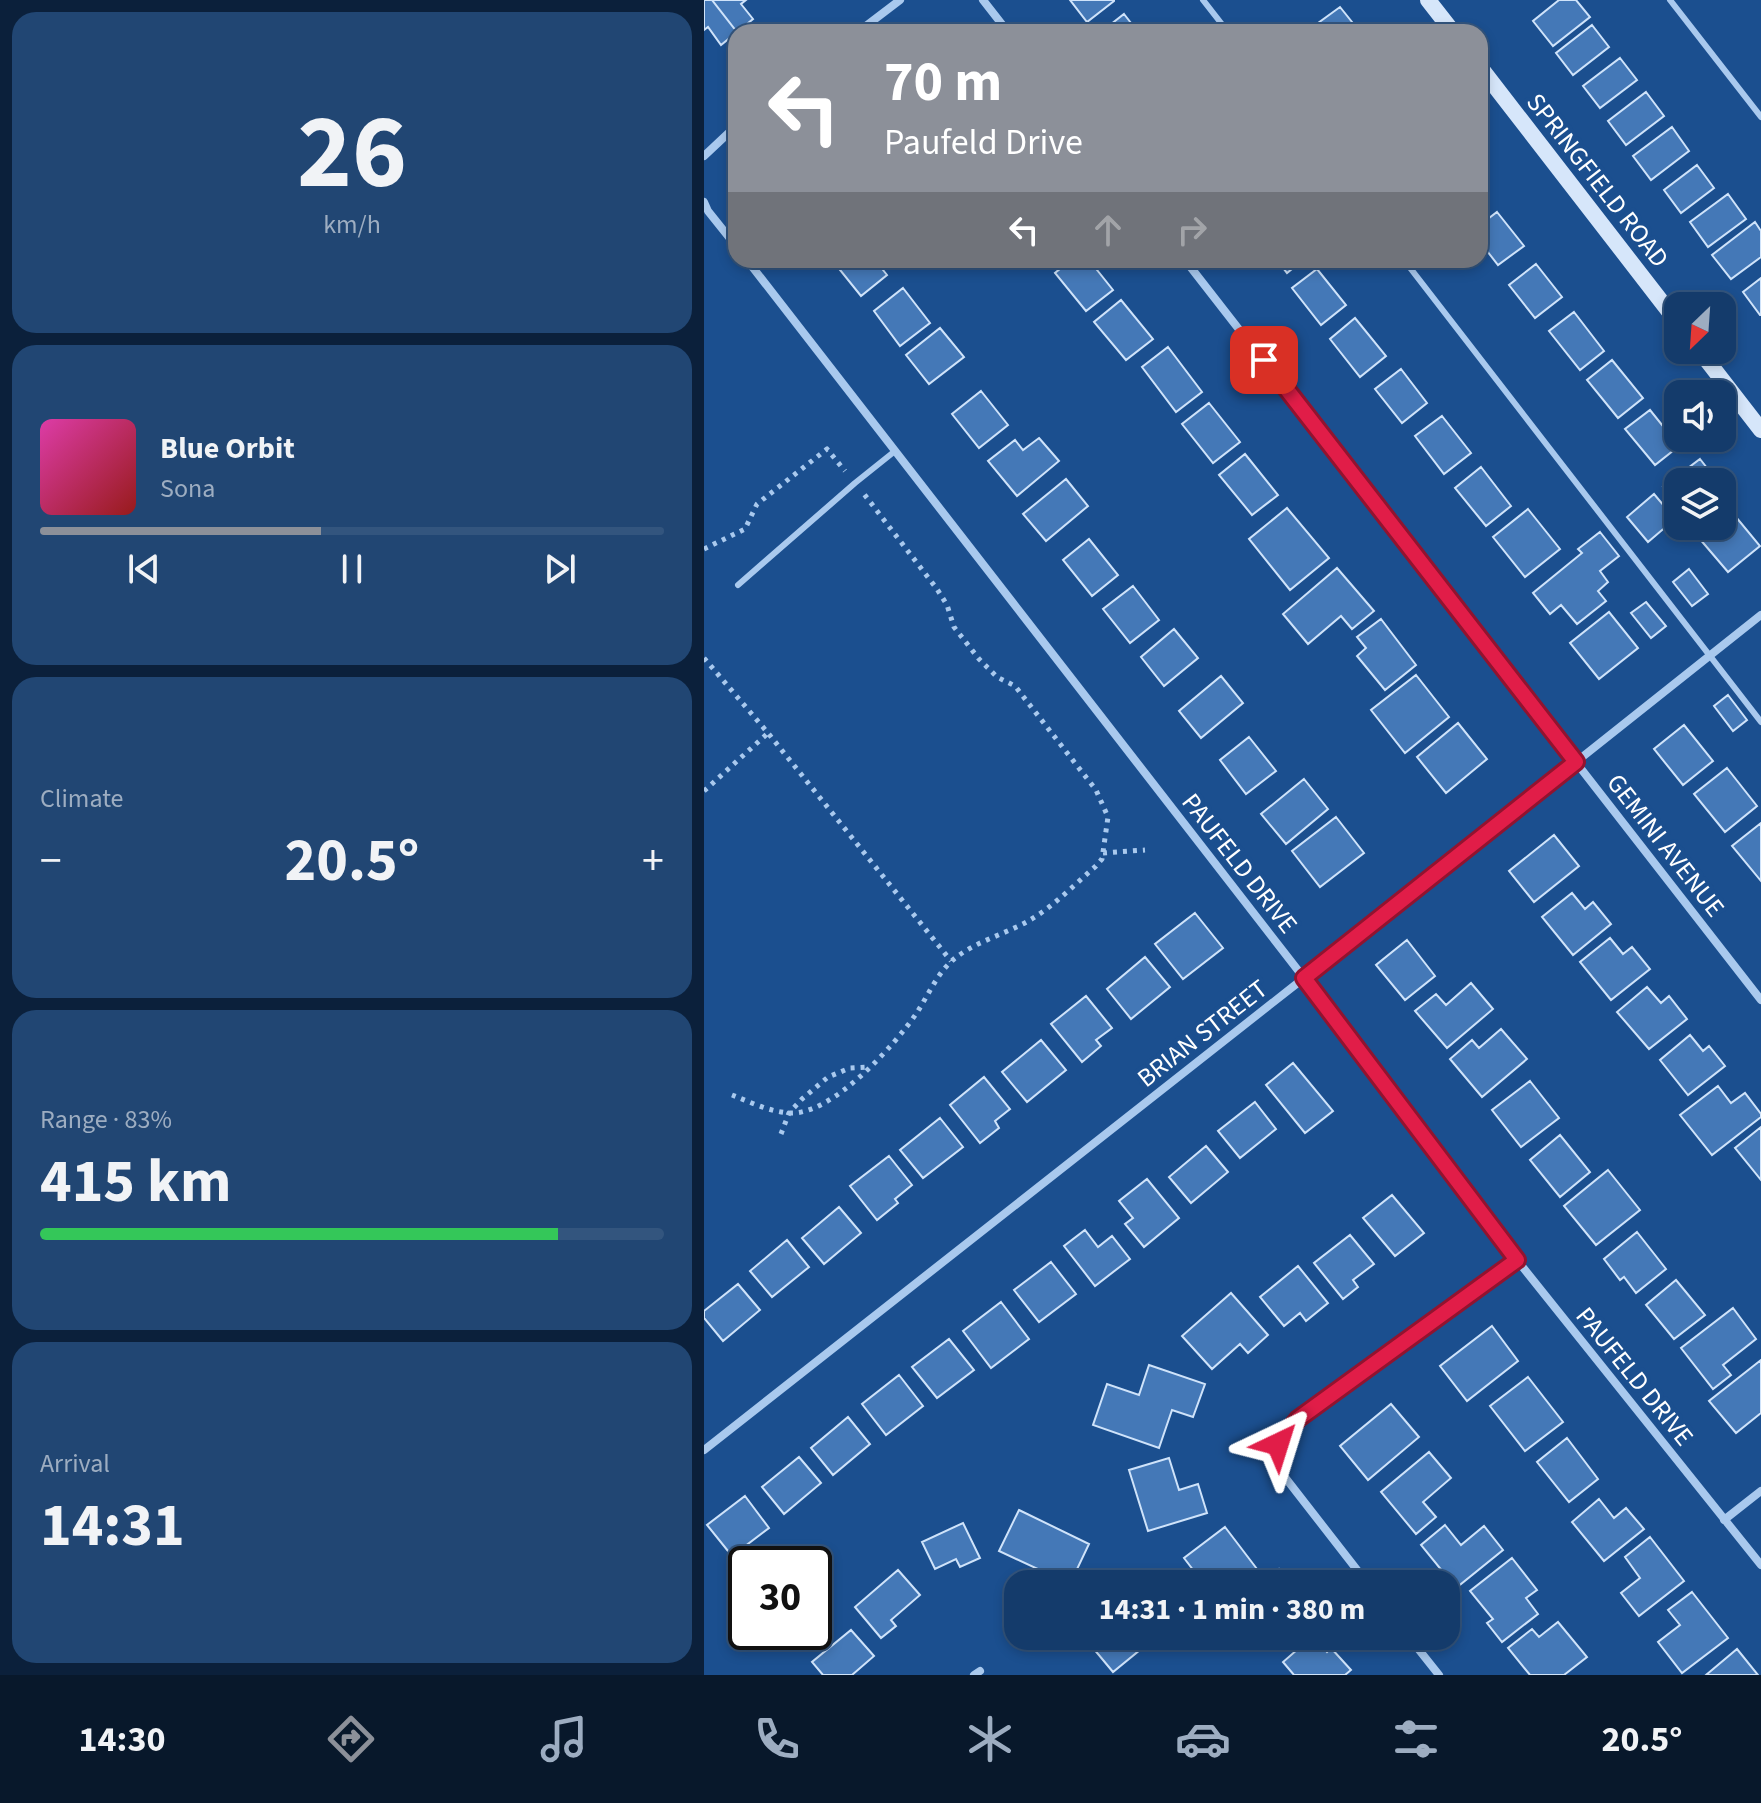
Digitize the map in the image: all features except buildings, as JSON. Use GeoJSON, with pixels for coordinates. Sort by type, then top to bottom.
{"type":"FeatureCollection","features":[{"type":"Feature","properties":{"kind":"street"},"geometry":{"type":"LineString","coordinates":[[868,24],[900,0]]}},
{"type":"Feature","properties":{"kind":"street"},"geometry":{"type":"LineString","coordinates":[[983,0],[1002,24]]}},
{"type":"Feature","properties":{"kind":"street"},"geometry":{"type":"LineString","coordinates":[[1428,0],[1447,24]]}},
{"type":"Feature","properties":{"kind":"street","name":"SPRINGFIELD ROAD"},"geometry":{"type":"LineString","coordinates":[[1488,77],[1664,305]]}},
{"type":"Feature","properties":{"kind":"street"},"geometry":{"type":"LineString","coordinates":[[704,156],[728,134]]}},
{"type":"Feature","properties":{"kind":"street"},"geometry":{"type":"LineString","coordinates":[[704,202],[728,235]]}},
{"type":"Feature","properties":{"kind":"street","name":"PAUFELD DRIVE"},"geometry":{"type":"LineString","coordinates":[[753,268],[1304,978],[1517,1260],[1761,1565]]}},
{"type":"Feature","properties":{"kind":"street","name":"GEMINI AVENUE"},"geometry":{"type":"LineString","coordinates":[[1191,268],[1761,1000]]}},
{"type":"Feature","properties":{"kind":"street"},"geometry":{"type":"LineString","coordinates":[[1710,364],[1761,430]]}},
{"type":"Feature","properties":{"kind":"street","name":"BRIAN STREET"},"geometry":{"type":"LineString","coordinates":[[704,1450],[1761,615]]}},
{"type":"Feature","properties":{"kind":"street"},"geometry":{"type":"LineString","coordinates":[[1357,1570],[1284,1476],[1278,1444],[1298,1419],[1517,1260]]}},
{"type":"Feature","properties":{"kind":"street"},"geometry":{"type":"LineString","coordinates":[[1724,1520],[1761,1491]]}},
{"type":"Feature","properties":{"kind":"street"},"geometry":{"type":"LineString","coordinates":[[1419,1650],[1439,1675]]}},
{"type":"Feature","properties":{"kind":"lane"},"geometry":{"type":"LineString","coordinates":[[1203,0],[1222,24]]}},
{"type":"Feature","properties":{"kind":"lane"},"geometry":{"type":"LineString","coordinates":[[1670,0],[1761,117]]}},
{"type":"Feature","properties":{"kind":"lane"},"geometry":{"type":"LineString","coordinates":[[1410,268],[1761,722]]}},
{"type":"Feature","properties":{"kind":"lane"},"geometry":{"type":"LineString","coordinates":[[738,585],[895,451]]}},
{"type":"Feature","properties":{"kind":"path"},"geometry":{"type":"LineString","coordinates":[[704,549],[745,529],[757,504],[827,449],[937,589],[947,605],[954,627],[997,677],[1015,686],[1096,790],[1108,817],[1102,859],[1096,866],[1032,919],[963,952],[951,961],[916,1015],[883,1055],[822,1106],[806,1112],[789,1113],[732,1095]]}},
{"type":"Feature","properties":{"kind":"path"},"geometry":{"type":"LineString","coordinates":[[704,658],[951,961]]}},
{"type":"Feature","properties":{"kind":"path"},"geometry":{"type":"LineString","coordinates":[[704,791],[768,733]]}},
{"type":"Feature","properties":{"kind":"path"},"geometry":{"type":"LineString","coordinates":[[1103,853],[1145,850]]}},
{"type":"Feature","properties":{"kind":"path"},"geometry":{"type":"LineString","coordinates":[[781,1134],[789,1113],[828,1077],[850,1068],[870,1067]]}},
{"type":"Feature","properties":{"kind":"route"},"geometry":{"type":"LineString","coordinates":[[1264,360],[1576,762],[1304,978],[1517,1260],[1298,1419],[1278,1444]]}}]}
